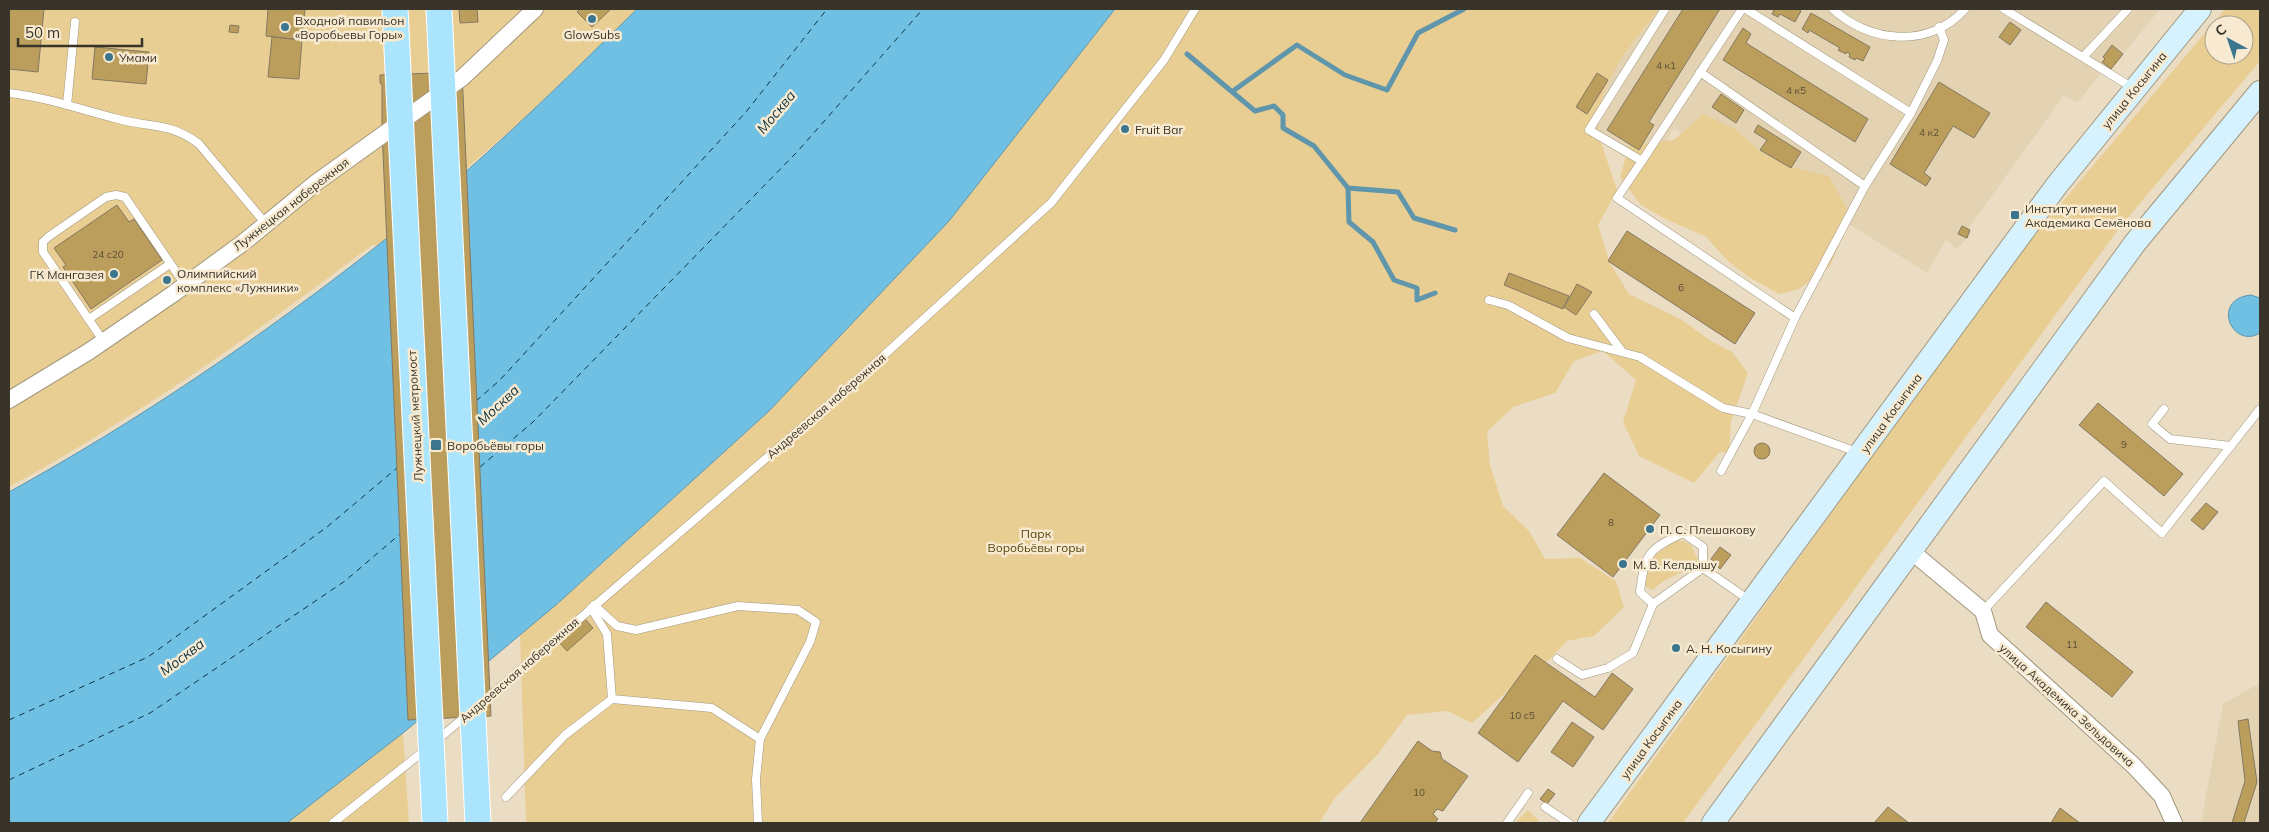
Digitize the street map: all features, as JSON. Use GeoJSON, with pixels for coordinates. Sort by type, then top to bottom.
{"type":"FeatureCollection","features":[{"type":"Feature","properties":{"kind":"main road","name":"Лужнецкий метромост"},"geometry":{"type":"LineString","coordinates":[[395,9],[435,823]]}},
{"type":"Feature","properties":{"kind":"main road"},"geometry":{"type":"LineString","coordinates":[[439,9],[478,823]]}},
{"type":"Feature","properties":{"kind":"main road","name":"улица Косыгина"},"geometry":{"type":"LineString","coordinates":[[1589,823],[2057,184],[2200,9]]}},
{"type":"Feature","properties":{"kind":"main road"},"geometry":{"type":"LineString","coordinates":[[1713,823],[2135,243],[2260,92]]}},
{"type":"Feature","properties":{"kind":"street","name":"Лужнецкая набережная"},"geometry":{"type":"LineString","coordinates":[[9,400],[104,342],[185,285],[368,145],[462,78],[535,9]]}},
{"type":"Feature","properties":{"kind":"street","name":"улица Академика Зельдовича"},"geometry":{"type":"LineString","coordinates":[[1911,551],[1983,612],[1990,634],[2134,766],[2162,796],[2174,823]]}},
{"type":"Feature","properties":{"kind":"lane","name":"Андреевская набережная"},"geometry":{"type":"LineString","coordinates":[[333,823],[412,761],[849,387],[1051,203],[1164,60],[1195,9]]}},
{"type":"Feature","properties":{"kind":"lane"},"geometry":{"type":"LineString","coordinates":[[1642,160],[1589,130],[1665,9]]}},
{"type":"Feature","properties":{"kind":"lane"},"geometry":{"type":"LineString","coordinates":[[1742,9],[1617,198],[1795,318]]}},
{"type":"Feature","properties":{"kind":"lane"},"geometry":{"type":"LineString","coordinates":[[1746,9],[1911,113]]}},
{"type":"Feature","properties":{"kind":"lane"},"geometry":{"type":"LineString","coordinates":[[1833,9],[1846,21],[1873,34],[1903,38],[1932,31],[1958,16],[1965,9]]}},
{"type":"Feature","properties":{"kind":"lane"},"geometry":{"type":"LineString","coordinates":[[2004,9],[2084,56],[2134,89]]}},
{"type":"Feature","properties":{"kind":"lane"},"geometry":{"type":"LineString","coordinates":[[2084,56],[2128,9]]}},
{"type":"Feature","properties":{"kind":"lane"},"geometry":{"type":"LineString","coordinates":[[67,105],[75,22]]}},
{"type":"Feature","properties":{"kind":"lane"},"geometry":{"type":"LineString","coordinates":[[1721,471],[1752,414],[1795,318],[1865,186],[1911,113],[1937,61],[1944,40],[1939,27]]}},
{"type":"Feature","properties":{"kind":"lane"},"geometry":{"type":"LineString","coordinates":[[1700,72],[1865,186]]}},
{"type":"Feature","properties":{"kind":"lane"},"geometry":{"type":"LineString","coordinates":[[9,93],[67,105],[121,120],[175,129],[186,134],[199,144],[266,224]]}},
{"type":"Feature","properties":{"kind":"lane"},"geometry":{"type":"LineString","coordinates":[[104,342],[44,252],[43,246],[48,237],[106,197],[116,195],[125,197],[185,285]]}},
{"type":"Feature","properties":{"kind":"lane"},"geometry":{"type":"LineString","coordinates":[[88,319],[170,264]]}},
{"type":"Feature","properties":{"kind":"lane"},"geometry":{"type":"LineString","coordinates":[[1489,300],[1508,304],[1568,338],[1622,350],[1640,357],[1722,408],[1752,414],[1861,454]]}},
{"type":"Feature","properties":{"kind":"lane"},"geometry":{"type":"LineString","coordinates":[[1594,314],[1622,350]]}},
{"type":"Feature","properties":{"kind":"lane"},"geometry":{"type":"LineString","coordinates":[[2164,409],[2152,424],[2170,439],[2231,446]]}},
{"type":"Feature","properties":{"kind":"lane"},"geometry":{"type":"LineString","coordinates":[[1983,612],[2104,481],[2165,536],[2260,409]]}},
{"type":"Feature","properties":{"kind":"lane"},"geometry":{"type":"LineString","coordinates":[[1653,604],[1640,592],[1644,563],[1656,545],[1683,533],[1703,547],[1703,568]]}},
{"type":"Feature","properties":{"kind":"lane"},"geometry":{"type":"LineString","coordinates":[[1703,568],[1752,602]]}},
{"type":"Feature","properties":{"kind":"lane"},"geometry":{"type":"LineString","coordinates":[[1556,659],[1582,675],[1608,668],[1634,653],[1653,604],[1703,568]]}},
{"type":"Feature","properties":{"kind":"lane"},"geometry":{"type":"LineString","coordinates":[[592,606],[608,634],[612,699]]}},
{"type":"Feature","properties":{"kind":"lane"},"geometry":{"type":"LineString","coordinates":[[592,606],[618,626],[636,630],[738,606],[798,610],[816,622],[810,642],[760,739],[756,779],[758,823]]}},
{"type":"Feature","properties":{"kind":"lane"},"geometry":{"type":"LineString","coordinates":[[506,797],[565,735],[612,699],[712,708],[760,739]]}},
{"type":"Feature","properties":{"kind":"lane"},"geometry":{"type":"LineString","coordinates":[[1507,823],[1528,793]]}},
{"type":"Feature","properties":{"kind":"lane"},"geometry":{"type":"LineString","coordinates":[[1545,807],[1569,823]]}},
{"type":"Feature","properties":{"kind":"shaded area"},"geometry":{"type":"Polygon","coordinates":[[[1637,9],[2160,9],[2111,69],[2104,70],[2077,103],[2064,95],[1968,229],[1970,230],[1967,238],[1957,249],[1946,240],[1927,273],[1846,222],[1781,196],[1674,128],[1649,170],[1566,121],[1637,9]]]}},
{"type":"Feature","properties":{"kind":"shaded area"},"geometry":{"type":"Polygon","coordinates":[[[2260,683],[2260,823],[2201,823],[2223,704],[2260,683]]]}},
{"type":"Feature","properties":{"kind":"green space","name":"Олимпийский комплекс «Лужники»"},"geometry":{"type":"Polygon","coordinates":[[[9,9],[637,9],[520,122],[378,245],[372,245],[240,342],[150,403],[9,487],[9,9]]]}},
{"type":"Feature","properties":{"kind":"green space","name":"Парк Воробьёвы горы"},"geometry":{"type":"Polygon","coordinates":[[[1115,9],[1660,9],[1627,50],[1617,66],[1602,99],[1599,115],[1599,132],[1617,191],[1598,225],[1610,263],[1629,294],[1682,320],[1711,341],[1732,352],[1748,373],[1731,421],[1729,453],[1720,452],[1694,483],[1639,456],[1623,422],[1636,380],[1603,351],[1574,361],[1555,393],[1513,407],[1487,432],[1490,465],[1503,506],[1529,531],[1545,559],[1580,558],[1616,581],[1624,607],[1594,636],[1567,641],[1550,659],[1513,686],[1472,723],[1447,711],[1407,715],[1379,753],[1335,798],[1319,823],[526,823],[520,634],[602,564],[769,411],[949,221],[1115,9]]]}},
{"type":"Feature","properties":{"kind":"green space"},"geometry":{"type":"Polygon","coordinates":[[[2225,9],[2260,9],[2260,61],[2120,227],[1683,823],[1608,823],[2016,257],[2204,34],[2204,65],[2254,65],[2254,15],[2220,15],[2225,9]]]}},
{"type":"Feature","properties":{"kind":"green space"},"geometry":{"type":"Polygon","coordinates":[[[1703,114],[1735,129],[1762,153],[1791,167],[1829,176],[1851,216],[1830,266],[1799,289],[1779,294],[1747,276],[1728,261],[1705,236],[1667,220],[1641,205],[1620,177],[1629,146],[1674,140],[1703,114]]]}},
{"type":"Feature","properties":{"kind":"green space"},"geometry":{"type":"Polygon","coordinates":[[[1675,540],[1684,541],[1691,545],[1698,560],[1694,567],[1665,580],[1652,590],[1646,587],[1645,579],[1653,557],[1675,540]]]}},
{"type":"Feature","properties":{"kind":"green space"},"geometry":{"type":"Polygon","coordinates":[[[403,733],[409,823],[287,823],[403,733]]]}},
{"type":"Feature","properties":{"kind":"green space"},"geometry":{"type":"Polygon","coordinates":[[[1528,810],[1539,821],[1537,823],[1515,823],[1528,810]]]}},
{"type":"Feature","properties":{"kind":"water","name":"Москва"},"geometry":{"type":"Polygon","coordinates":[[[637,9],[1115,9],[949,221],[769,411],[557,604],[403,733],[287,823],[9,823],[9,492],[105,436],[198,377],[333,280],[411,219],[478,161],[543,101],[637,9]]]}},
{"type":"Feature","properties":{"kind":"water"},"geometry":{"type":"Polygon","coordinates":[[[2251,295],[2260,298],[2260,333],[2250,336],[2241,335],[2234,330],[2228,313],[2231,305],[2238,298],[2251,295]]]}},
{"type":"Feature","properties":{"kind":"building"},"geometry":{"type":"Polygon","coordinates":[[[9,9],[44,9],[38,72],[9,69],[9,9]]]}},
{"type":"Feature","properties":{"kind":"building","name":"Входной павильон «Воробьевы Горы»"},"geometry":{"type":"Polygon","coordinates":[[[268,9],[305,9],[302,40],[266,36],[268,9]]]}},
{"type":"Feature","properties":{"kind":"building"},"geometry":{"type":"Polygon","coordinates":[[[459,9],[477,9],[478,22],[460,23],[459,9]]]}},
{"type":"Feature","properties":{"kind":"building","name":"GlowSubs"},"geometry":{"type":"Polygon","coordinates":[[[580,9],[611,9],[592,27],[577,12],[580,9]]]}},
{"type":"Feature","properties":{"kind":"building"},"geometry":{"type":"Polygon","coordinates":[[[1683,9],[1720,9],[1649,122],[1654,125],[1639,150],[1607,130],[1683,9]]]}},
{"type":"Feature","properties":{"kind":"building"},"geometry":{"type":"Polygon","coordinates":[[[1771,9],[1798,9],[1801,11],[1795,22],[1780,14],[1778,17],[1772,14],[1774,10],[1771,9]]]}},
{"type":"Feature","properties":{"kind":"building"},"geometry":{"type":"Polygon","coordinates":[[[1811,13],[1870,47],[1863,61],[1849,57],[1850,54],[1847,52],[1846,54],[1838,50],[1840,48],[1809,30],[1808,33],[1802,29],[1811,13]]]}},
{"type":"Feature","properties":{"kind":"building"},"geometry":{"type":"Polygon","coordinates":[[[2010,22],[2021,30],[2010,45],[1999,37],[2010,22]]]}},
{"type":"Feature","properties":{"kind":"building"},"geometry":{"type":"Polygon","coordinates":[[[230,25],[239,26],[238,33],[229,32],[230,25]]]}},
{"type":"Feature","properties":{"kind":"building"},"geometry":{"type":"Polygon","coordinates":[[[1743,28],[1751,34],[1746,43],[1868,119],[1855,142],[1723,60],[1743,28]]]}},
{"type":"Feature","properties":{"kind":"building"},"geometry":{"type":"Polygon","coordinates":[[[272,37],[302,40],[299,79],[268,77],[272,37]]]}},
{"type":"Feature","properties":{"kind":"building"},"geometry":{"type":"Polygon","coordinates":[[[2112,45],[2123,54],[2111,69],[2102,62],[2105,59],[2103,57],[2112,45]]]}},
{"type":"Feature","properties":{"kind":"building"},"geometry":{"type":"Polygon","coordinates":[[[95,47],[149,52],[146,84],[92,79],[95,47]]]}},
{"type":"Feature","properties":{"kind":"building"},"geometry":{"type":"Polygon","coordinates":[[[462,72],[491,716],[408,720],[382,130],[382,84],[380,83],[380,75],[462,72]]]}},
{"type":"Feature","properties":{"kind":"building"},"geometry":{"type":"Polygon","coordinates":[[[1597,73],[1608,80],[1587,114],[1576,107],[1597,73]]]}},
{"type":"Feature","properties":{"kind":"building"},"geometry":{"type":"Polygon","coordinates":[[[1939,82],[1990,113],[1974,138],[1953,126],[1924,173],[1931,178],[1926,186],[1890,164],[1939,82]]]}},
{"type":"Feature","properties":{"kind":"building"},"geometry":{"type":"Polygon","coordinates":[[[1721,94],[1744,110],[1736,123],[1712,107],[1721,94]]]}},
{"type":"Feature","properties":{"kind":"building"},"geometry":{"type":"Polygon","coordinates":[[[1758,125],[1801,152],[1791,168],[1760,150],[1767,140],[1754,132],[1758,125]]]}},
{"type":"Feature","properties":{"kind":"building"},"geometry":{"type":"Polygon","coordinates":[[[117,205],[129,222],[134,219],[162,260],[91,309],[63,267],[66,265],[54,248],[117,205]]]}},
{"type":"Feature","properties":{"kind":"building"},"geometry":{"type":"Polygon","coordinates":[[[1962,226],[1970,230],[1967,238],[1958,234],[1962,226]]]}},
{"type":"Feature","properties":{"kind":"building"},"geometry":{"type":"Polygon","coordinates":[[[1627,231],[1755,313],[1735,344],[1608,261],[1627,231]]]}},
{"type":"Feature","properties":{"kind":"building"},"geometry":{"type":"Polygon","coordinates":[[[1509,273],[1569,296],[1563,309],[1504,285],[1509,273]]]}},
{"type":"Feature","properties":{"kind":"building"},"geometry":{"type":"Polygon","coordinates":[[[1577,284],[1592,292],[1576,315],[1564,307],[1577,284]]]}},
{"type":"Feature","properties":{"kind":"building"},"geometry":{"type":"Polygon","coordinates":[[[2098,403],[2183,474],[2164,496],[2079,425],[2098,403]]]}},
{"type":"Feature","properties":{"kind":"building"},"geometry":{"type":"Polygon","coordinates":[[[1762,443],[1770,451],[1762,459],[1754,451],[1762,443]]]}},
{"type":"Feature","properties":{"kind":"building"},"geometry":{"type":"Polygon","coordinates":[[[1604,473],[1660,515],[1613,577],[1557,535],[1604,473]]]}},
{"type":"Feature","properties":{"kind":"building"},"geometry":{"type":"Polygon","coordinates":[[[2206,503],[2218,512],[2203,530],[2191,520],[2206,503]]]}},
{"type":"Feature","properties":{"kind":"building"},"geometry":{"type":"Polygon","coordinates":[[[1720,547],[1731,555],[1720,569],[1711,559],[1720,547]]]}},
{"type":"Feature","properties":{"kind":"building"},"geometry":{"type":"Polygon","coordinates":[[[2046,602],[2133,672],[2112,697],[2026,627],[2046,602]]]}},
{"type":"Feature","properties":{"kind":"building"},"geometry":{"type":"Polygon","coordinates":[[[585,619],[593,628],[567,651],[559,642],[585,619]]]}},
{"type":"Feature","properties":{"kind":"building"},"geometry":{"type":"Polygon","coordinates":[[[1535,655],[1595,697],[1612,673],[1633,689],[1603,730],[1563,701],[1518,762],[1478,733],[1535,655]]]}},
{"type":"Feature","properties":{"kind":"building"},"geometry":{"type":"Polygon","coordinates":[[[2248,719],[2257,782],[2244,823],[2232,823],[2245,781],[2238,721],[2248,719]]]}},
{"type":"Feature","properties":{"kind":"building"},"geometry":{"type":"Polygon","coordinates":[[[1572,722],[1594,737],[1573,767],[1551,752],[1572,722]]]}},
{"type":"Feature","properties":{"kind":"building"},"geometry":{"type":"Polygon","coordinates":[[[1418,741],[1432,751],[1440,752],[1442,759],[1468,776],[1443,811],[1437,809],[1433,814],[1438,819],[1435,823],[1360,823],[1418,741]]]}},
{"type":"Feature","properties":{"kind":"building"},"geometry":{"type":"Polygon","coordinates":[[[1548,789],[1555,794],[1547,804],[1540,799],[1548,789]]]}},
{"type":"Feature","properties":{"kind":"building"},"geometry":{"type":"Polygon","coordinates":[[[1888,807],[1909,823],[1874,823],[1888,807]]]}},
{"type":"Feature","properties":{"kind":"building"},"geometry":{"type":"Polygon","coordinates":[[[2060,808],[2080,823],[2051,823],[2060,808]]]}},
{"type":"Feature","properties":{"kind":"waterway"},"geometry":{"type":"LineString","coordinates":[[1233,91],[1297,45],[1345,75],[1387,90],[1418,33],[1464,9]]}},
{"type":"Feature","properties":{"kind":"waterway"},"geometry":{"type":"LineString","coordinates":[[1187,54],[1255,111],[1274,106],[1283,115],[1283,128],[1314,146],[1348,188],[1398,192],[1414,218],[1455,230]]}},
{"type":"Feature","properties":{"kind":"waterway"},"geometry":{"type":"LineString","coordinates":[[1348,188],[1349,222],[1373,242],[1394,280],[1417,288],[1417,300],[1435,293]]}},
{"type":"Feature","properties":{"kind":"ferry route"},"geometry":{"type":"LineString","coordinates":[[476,401],[500,380],[746,112],[827,9]]}},
{"type":"Feature","properties":{"kind":"ferry route"},"geometry":{"type":"LineString","coordinates":[[480,467],[533,422],[797,152],[923,9]]}},
{"type":"Feature","properties":{"kind":"ferry route"},"geometry":{"type":"LineString","coordinates":[[9,720],[148,657],[327,527],[397,468]]}},
{"type":"Feature","properties":{"kind":"ferry route"},"geometry":{"type":"LineString","coordinates":[[9,780],[150,713],[345,581],[400,534]]}},
{"type":"Feature","properties":{"kind":"place","name":"GlowSubs"},"geometry":{"type":"Point","coordinates":[592,19]}},
{"type":"Feature","properties":{"kind":"place","name":"Входной павильон «Воробьевы Горы»"},"geometry":{"type":"Point","coordinates":[285,27]}},
{"type":"Feature","properties":{"kind":"place","name":"Умами"},"geometry":{"type":"Point","coordinates":[109,57]}},
{"type":"Feature","properties":{"kind":"place","name":"Fruit Bar"},"geometry":{"type":"Point","coordinates":[1125,129]}},
{"type":"Feature","properties":{"kind":"place","name":"Институт имени Академика Семёнова"},"geometry":{"type":"Point","coordinates":[2015,215]}},
{"type":"Feature","properties":{"kind":"place","name":"ГК Мангазея"},"geometry":{"type":"Point","coordinates":[114,274]}},
{"type":"Feature","properties":{"kind":"place","name":"Олимпийский комплекс «Лужники»"},"geometry":{"type":"Point","coordinates":[167,280]}},
{"type":"Feature","properties":{"kind":"place","name":"Воробьёвы горы"},"geometry":{"type":"Point","coordinates":[436,445]}},
{"type":"Feature","properties":{"kind":"place","name":"П. С. Плешакову"},"geometry":{"type":"Point","coordinates":[1650,529]}},
{"type":"Feature","properties":{"kind":"place","name":"М. В. Келдышу"},"geometry":{"type":"Point","coordinates":[1623,564]}},
{"type":"Feature","properties":{"kind":"place","name":"А. Н. Косыгину"},"geometry":{"type":"Point","coordinates":[1676,648]}}]}
